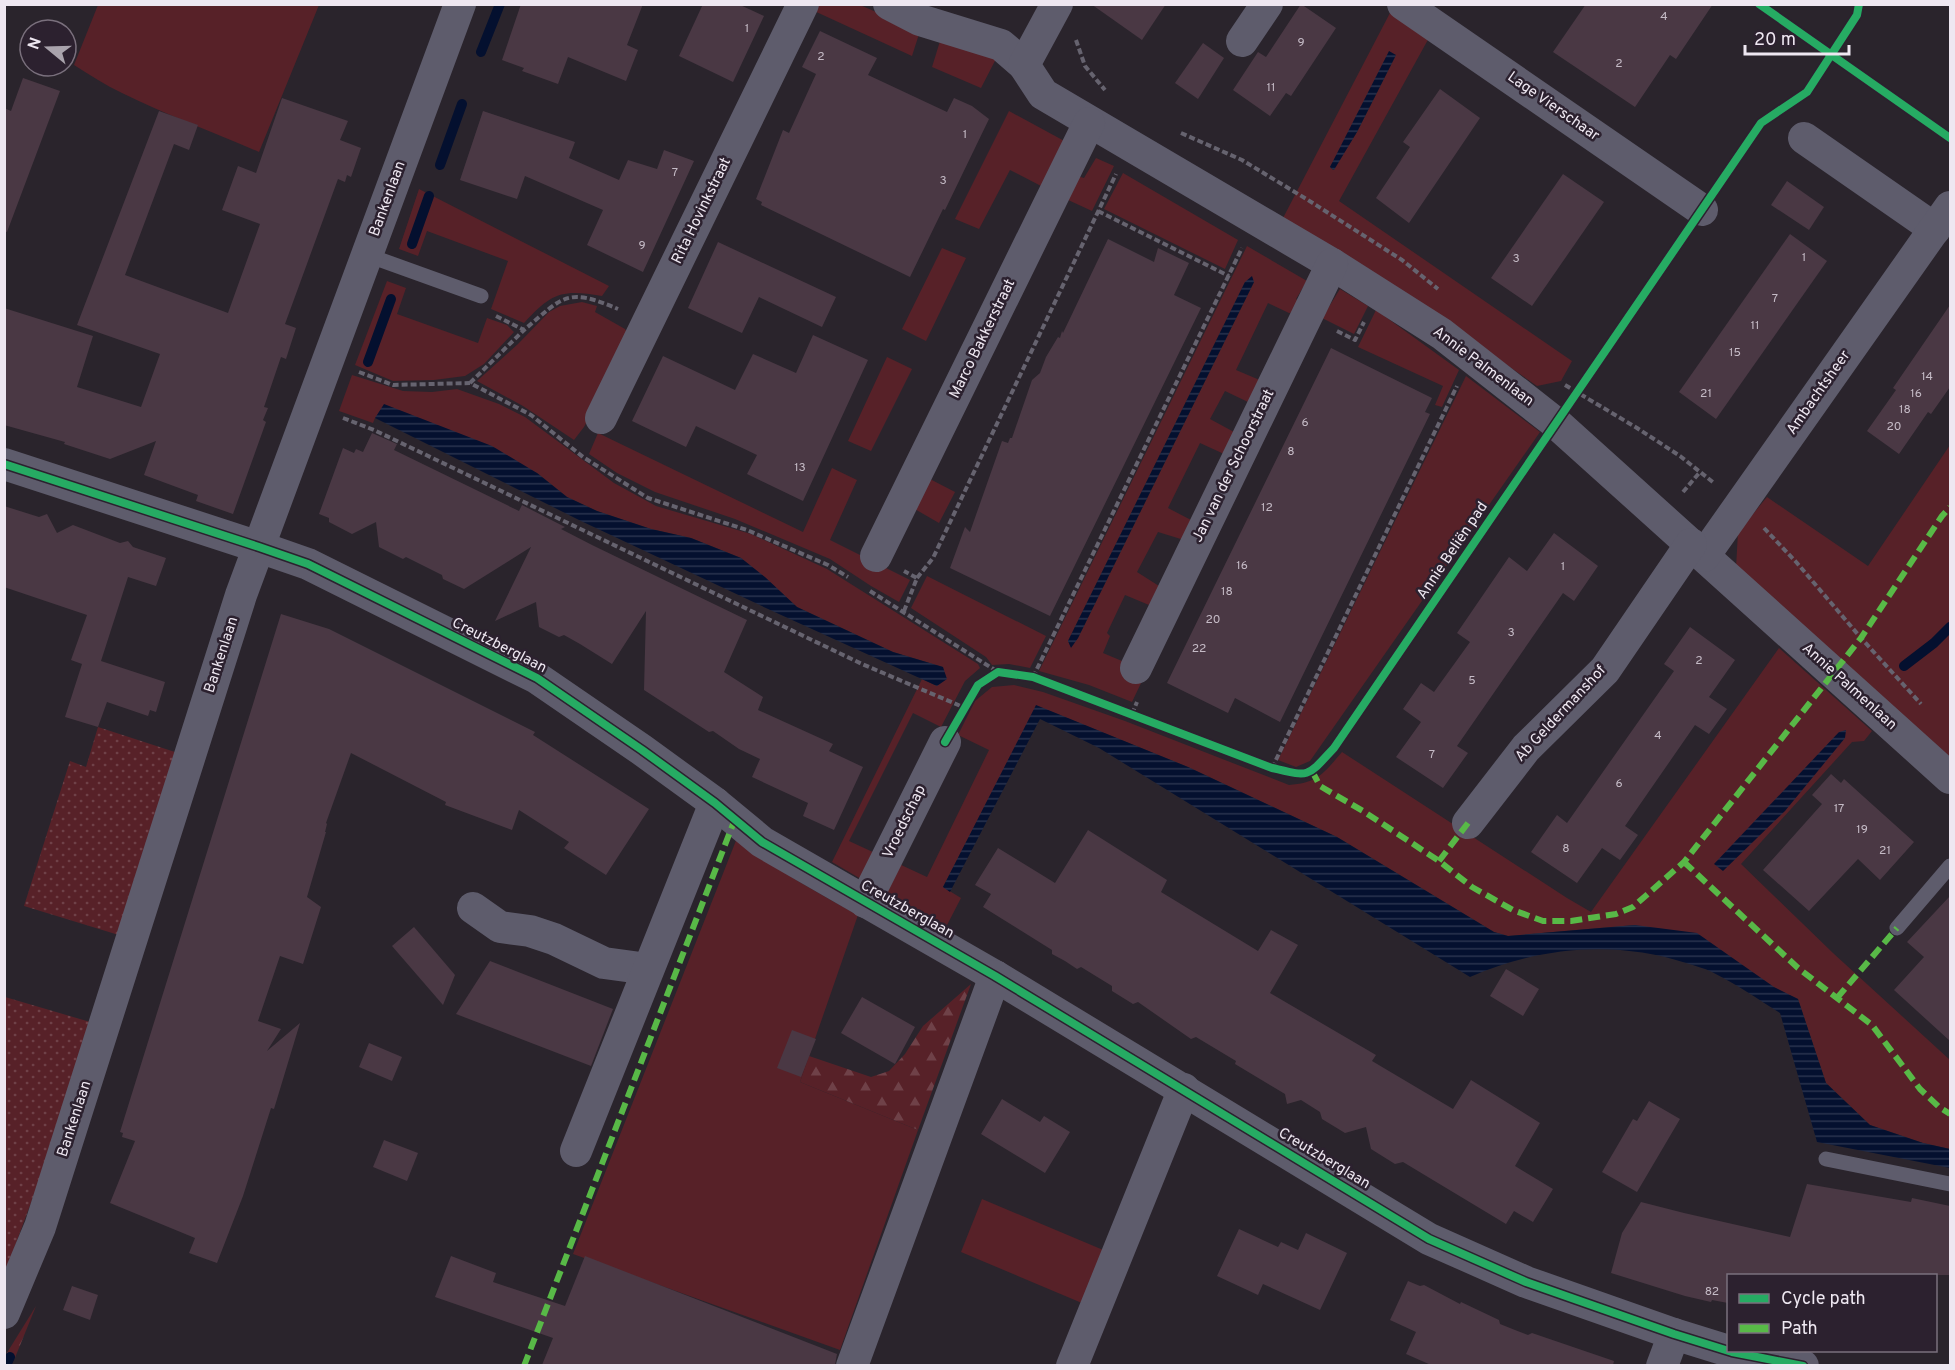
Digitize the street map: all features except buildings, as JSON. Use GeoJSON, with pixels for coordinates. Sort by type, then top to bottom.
{"type":"FeatureCollection","features":[{"type":"Feature","properties":{"kind":"street","name":"Bankenlaan"},"geometry":{"type":"LineString","coordinates":[[4,1313],[40,1227],[242,595],[460,4]]}},
{"type":"Feature","properties":{"kind":"street","name":"Rita Hovinkstraat"},"geometry":{"type":"LineString","coordinates":[[601,418],[803,4]]}},
{"type":"Feature","properties":{"kind":"street"},"geometry":{"type":"LineString","coordinates":[[889,4],[921,20],[1001,45],[1024,65],[1053,11]]}},
{"type":"Feature","properties":{"kind":"street"},"geometry":{"type":"LineString","coordinates":[[1242,41],[1268,4]]}},
{"type":"Feature","properties":{"kind":"street","name":"Lage Vierschaar"},"geometry":{"type":"LineString","coordinates":[[1403,4],[1702,210]]}},
{"type":"Feature","properties":{"kind":"street","name":"Annie Palmenlaan"},"geometry":{"type":"LineString","coordinates":[[1024,65],[1043,94],[1332,264],[1442,334],[1557,424],[1950,778]]}},
{"type":"Feature","properties":{"kind":"street","name":"Marco Bakkerstraat"},"geometry":{"type":"LineString","coordinates":[[876,556],[1089,123]]}},
{"type":"Feature","properties":{"kind":"street","name":"Ambachtsheer"},"geometry":{"type":"LineString","coordinates":[[1697,550],[1943,218],[1804,138]]}},
{"type":"Feature","properties":{"kind":"street","name":"Jan van der Schoorstraat"},"geometry":{"type":"LineString","coordinates":[[1136,668],[1332,264]]}},
{"type":"Feature","properties":{"kind":"street","name":"Creutzberglaan"},"geometry":{"type":"LineString","coordinates":[[4,464],[308,564],[537,678],[715,803],[762,842],[995,976],[1428,1239],[1526,1282],[1727,1350]]}},
{"type":"Feature","properties":{"kind":"street","name":"Ab Geldermanshof"},"geometry":{"type":"LineString","coordinates":[[1468,823],[1526,748],[1605,670],[1697,550]]}},
{"type":"Feature","properties":{"kind":"street","name":"Vroedschap"},"geometry":{"type":"LineString","coordinates":[[865,902],[945,742]]}},
{"type":"Feature","properties":{"kind":"street"},"geometry":{"type":"LineString","coordinates":[[576,1151],[715,803]]}},
{"type":"Feature","properties":{"kind":"street"},"geometry":{"type":"LineString","coordinates":[[473,908],[500,927],[530,931],[554,939],[604,963],[648,969]]}},
{"type":"Feature","properties":{"kind":"street"},"geometry":{"type":"LineString","coordinates":[[852,1365],[995,976]]}},
{"type":"Feature","properties":{"kind":"street"},"geometry":{"type":"LineString","coordinates":[[1072,1365],[1184,1089]]}},
{"type":"Feature","properties":{"kind":"street"},"geometry":{"type":"LineString","coordinates":[[1662,1365],[1674,1334]]}},
{"type":"Feature","properties":{"kind":"street","name":"Creutzberglaan"},"geometry":{"type":"LineString","coordinates":[[1732,1352],[1803,1365]]}},
{"type":"Feature","properties":{"kind":"lane"},"geometry":{"type":"LineString","coordinates":[[367,255],[481,296]]}},
{"type":"Feature","properties":{"kind":"lane"},"geometry":{"type":"LineString","coordinates":[[1897,928],[1950,866]]}},
{"type":"Feature","properties":{"kind":"lane"},"geometry":{"type":"LineString","coordinates":[[1826,1158],[1950,1184]]}},
{"type":"Feature","properties":{"kind":"path"},"geometry":{"type":"LineString","coordinates":[[1053,11],[1072,29],[1085,66],[1109,95]]}},
{"type":"Feature","properties":{"kind":"path"},"geometry":{"type":"LineString","coordinates":[[1172,129],[1242,160],[1291,189],[1402,260],[1438,289]]}},
{"type":"Feature","properties":{"kind":"path"},"geometry":{"type":"LineString","coordinates":[[917,578],[933,558],[1098,211],[1229,276]]}},
{"type":"Feature","properties":{"kind":"path"},"geometry":{"type":"LineString","coordinates":[[1022,675],[1037,678],[1255,218]]}},
{"type":"Feature","properties":{"kind":"path"},"geometry":{"type":"LineString","coordinates":[[481,296],[483,310],[524,330]]}},
{"type":"Feature","properties":{"kind":"path"},"geometry":{"type":"LineString","coordinates":[[470,383],[524,330],[555,303],[566,298],[582,296],[648,321]]}},
{"type":"Feature","properties":{"kind":"path"},"geometry":{"type":"LineString","coordinates":[[1272,768],[1471,357]]}},
{"type":"Feature","properties":{"kind":"path"},"geometry":{"type":"LineString","coordinates":[[328,360],[393,385],[470,383],[531,415],[583,457],[648,498],[747,530],[828,565],[856,582]]}},
{"type":"Feature","properties":{"kind":"path"},"geometry":{"type":"LineString","coordinates":[[1557,424],[1584,383]]}},
{"type":"Feature","properties":{"kind":"path"},"geometry":{"type":"LineString","coordinates":[[311,406],[374,430],[862,664],[966,704],[945,742]]}},
{"type":"Feature","properties":{"kind":"path"},"geometry":{"type":"LineString","coordinates":[[866,588],[998,672],[1010,674]]}},
{"type":"Feature","properties":{"kind":"path"},"geometry":{"type":"LineString","coordinates":[[988,679],[998,672]]}},
{"type":"Feature","properties":{"kind":"path"},"geometry":{"type":"LineString","coordinates":[[1121,710],[1143,718]]}},
{"type":"Feature","properties":{"kind":"path"},"geometry":{"type":"LineString","coordinates":[[1261,764],[1282,771]]}},
{"type":"Feature","properties":{"kind":"green space"},"geometry":{"type":"Polygon","coordinates":[[[98,5],[319,5],[259,152],[110,87],[78,67],[78,55],[98,5]]]}},
{"type":"Feature","properties":{"kind":"green space"},"geometry":{"type":"Polygon","coordinates":[[[819,5],[860,5],[920,31],[912,56],[812,10],[819,5]]]}},
{"type":"Feature","properties":{"kind":"green space"},"geometry":{"type":"Polygon","coordinates":[[[1391,11],[1430,36],[1339,201],[1572,361],[1561,381],[1537,386],[1367,268],[1283,218],[1391,11]],[[1396,55],[1330,167],[1333,170],[1357,132],[1396,55]]]}},
{"type":"Feature","properties":{"kind":"green space"},"geometry":{"type":"Polygon","coordinates":[[[941,38],[998,55],[981,88],[932,67],[941,38]]]}},
{"type":"Feature","properties":{"kind":"green space"},"geometry":{"type":"Polygon","coordinates":[[[1009,111],[1068,143],[1043,187],[1010,170],[979,229],[955,219],[1009,111]]]}},
{"type":"Feature","properties":{"kind":"green space"},"geometry":{"type":"Polygon","coordinates":[[[1096,158],[1114,166],[1092,211],[1066,199],[1077,176],[1084,178],[1096,158]]]}},
{"type":"Feature","properties":{"kind":"green space"},"geometry":{"type":"Polygon","coordinates":[[[1123,173],[1238,240],[1225,269],[1104,209],[1123,173]]]}},
{"type":"Feature","properties":{"kind":"green space"},"geometry":{"type":"Polygon","coordinates":[[[419,189],[609,286],[602,296],[576,293],[550,299],[524,323],[491,309],[508,261],[427,231],[418,256],[399,249],[419,189]]]}},
{"type":"Feature","properties":{"kind":"green space"},"geometry":{"type":"Polygon","coordinates":[[[1247,246],[1307,281],[1296,299],[1301,302],[1296,312],[1289,313],[1268,303],[1236,370],[1262,381],[1248,402],[1225,391],[1210,419],[1234,432],[1224,454],[1200,443],[1168,508],[1191,520],[1184,540],[1158,532],[1137,572],[1159,586],[1149,605],[1125,595],[1107,633],[1110,636],[1103,653],[1122,661],[1142,681],[1132,702],[1089,685],[1039,671],[1247,246]],[[1245,282],[1068,641],[1071,647],[1078,638],[1254,282],[1245,282]]]}},
{"type":"Feature","properties":{"kind":"green space"},"geometry":{"type":"Polygon","coordinates":[[[942,248],[966,258],[926,341],[902,329],[942,248]]]}},
{"type":"Feature","properties":{"kind":"green space"},"geometry":{"type":"Polygon","coordinates":[[[387,281],[406,288],[397,314],[478,343],[487,318],[507,325],[514,332],[484,364],[465,376],[434,380],[393,381],[355,365],[387,281]]]}},
{"type":"Feature","properties":{"kind":"green space"},"geometry":{"type":"Polygon","coordinates":[[[1340,289],[1368,306],[1354,334],[1322,318],[1340,289]]]}},
{"type":"Feature","properties":{"kind":"green space"},"geometry":{"type":"Polygon","coordinates":[[[582,302],[597,306],[595,312],[625,329],[630,337],[584,427],[574,440],[523,406],[477,381],[549,312],[560,306],[582,302]]]}},
{"type":"Feature","properties":{"kind":"green space"},"geometry":{"type":"Polygon","coordinates":[[[1376,310],[1459,370],[1442,407],[1435,405],[1443,386],[1358,347],[1376,310]]]}},
{"type":"Feature","properties":{"kind":"green space"},"geometry":{"type":"Polygon","coordinates":[[[887,357],[912,369],[871,451],[848,441],[887,357]]]}},
{"type":"Feature","properties":{"kind":"green space"},"geometry":{"type":"Polygon","coordinates":[[[352,375],[403,391],[432,392],[457,389],[499,404],[525,417],[614,483],[656,506],[751,534],[827,569],[978,664],[980,668],[965,681],[941,727],[913,713],[849,841],[875,853],[861,879],[832,862],[922,679],[937,686],[943,667],[893,652],[797,607],[741,558],[691,538],[651,529],[597,511],[567,497],[537,473],[375,418],[373,423],[339,411],[352,375]]]}},
{"type":"Feature","properties":{"kind":"green space"},"geometry":{"type":"Polygon","coordinates":[[[1466,376],[1540,432],[1310,761],[1296,767],[1278,760],[1466,376]]]}},
{"type":"Feature","properties":{"kind":"green space"},"geometry":{"type":"Polygon","coordinates":[[[598,433],[803,532],[832,468],[857,480],[830,540],[910,580],[899,602],[830,559],[735,519],[655,492],[617,473],[589,454],[598,433]]]}},
{"type":"Feature","properties":{"kind":"green space"},"geometry":{"type":"Polygon","coordinates":[[[1950,445],[1950,757],[1736,568],[1738,532],[1767,497],[1868,566],[1950,445]]]}},
{"type":"Feature","properties":{"kind":"green space"},"geometry":{"type":"Polygon","coordinates":[[[928,478],[955,492],[939,523],[913,508],[928,478]]]}},
{"type":"Feature","properties":{"kind":"green space"},"geometry":{"type":"Polygon","coordinates":[[[927,576],[1046,636],[1030,668],[1009,664],[992,665],[986,657],[911,608],[927,576]]]}},
{"type":"Feature","properties":{"kind":"green space"},"geometry":{"type":"Polygon","coordinates":[[[1779,648],[1872,731],[1864,741],[1852,742],[1741,864],[1833,953],[1950,1060],[1950,1149],[1923,1143],[1870,1125],[1826,1083],[1798,999],[1635,925],[1508,936],[1494,932],[1337,837],[1188,767],[1037,706],[943,887],[961,898],[945,929],[887,893],[899,864],[927,877],[989,750],[958,735],[975,701],[992,687],[1014,685],[1043,692],[1125,721],[1289,785],[1307,782],[1320,776],[1342,752],[1591,912],[1779,648]]]}},
{"type":"Feature","properties":{"kind":"green space"},"geometry":{"type":"Polygon","coordinates":[[[98,727],[178,753],[122,936],[24,906],[70,761],[86,767],[98,727]]]}},
{"type":"Feature","properties":{"kind":"green space"},"geometry":{"type":"Polygon","coordinates":[[[737,838],[780,870],[858,915],[800,1082],[918,1130],[840,1350],[573,1254],[737,838]]]}},
{"type":"Feature","properties":{"kind":"green space"},"geometry":{"type":"Polygon","coordinates":[[[971,984],[918,1130],[800,1082],[809,1056],[871,1077],[889,1071],[905,1054],[923,1026],[971,984]]]}},
{"type":"Feature","properties":{"kind":"green space"},"geometry":{"type":"Polygon","coordinates":[[[5,997],[97,1024],[5,1273],[5,997]]]}},
{"type":"Feature","properties":{"kind":"green space"},"geometry":{"type":"Polygon","coordinates":[[[982,1199],[1108,1252],[1089,1306],[961,1252],[982,1199]]]}},
{"type":"Feature","properties":{"kind":"green space"},"geometry":{"type":"Polygon","coordinates":[[[36,1306],[12,1365],[5,1365],[5,1356],[36,1306]]]}},
{"type":"Feature","properties":{"kind":"water"},"geometry":{"type":"Polygon","coordinates":[[[1389,51],[1396,55],[1357,132],[1334,170],[1330,167],[1389,51]]]}},
{"type":"Feature","properties":{"kind":"water"},"geometry":{"type":"Polygon","coordinates":[[[1252,276],[1254,282],[1071,648],[1068,641],[1245,282],[1252,276]]]}},
{"type":"Feature","properties":{"kind":"water"},"geometry":{"type":"Polygon","coordinates":[[[384,404],[492,446],[537,473],[567,497],[597,511],[651,529],[691,538],[741,558],[797,607],[893,652],[943,667],[947,679],[937,686],[581,521],[375,418],[384,404]]]}},
{"type":"Feature","properties":{"kind":"water"},"geometry":{"type":"Polygon","coordinates":[[[1036,705],[1188,767],[1337,837],[1494,932],[1508,936],[1635,925],[1697,933],[1774,987],[1798,999],[1826,1083],[1870,1125],[1923,1143],[1950,1149],[1950,1168],[1817,1142],[1780,1013],[1712,972],[1659,956],[1604,949],[1550,953],[1496,967],[1470,977],[1099,748],[1040,719],[950,892],[943,887],[1036,705]]]}},
{"type":"Feature","properties":{"kind":"water"},"geometry":{"type":"Polygon","coordinates":[[[1846,730],[1845,738],[1785,811],[1723,871],[1714,864],[1839,732],[1846,730]]]}},
{"type":"Feature","properties":{"kind":"waterway"},"geometry":{"type":"LineString","coordinates":[[481,52],[500,4]]}},
{"type":"Feature","properties":{"kind":"waterway"},"geometry":{"type":"LineString","coordinates":[[440,165],[462,104]]}},
{"type":"Feature","properties":{"kind":"waterway"},"geometry":{"type":"LineString","coordinates":[[412,244],[429,196]]}},
{"type":"Feature","properties":{"kind":"waterway"},"geometry":{"type":"LineString","coordinates":[[368,362],[391,299]]}},
{"type":"Feature","properties":{"kind":"waterway"},"geometry":{"type":"LineString","coordinates":[[1904,666],[1934,643],[1950,627]]}},
{"type":"Feature","properties":{"kind":"waterway"},"geometry":{"type":"LineString","coordinates":[[6,1366],[10,1357]]}},
{"type":"Feature","properties":{"kind":"marked path"},"geometry":{"type":"LineString","coordinates":[[1312,771],[1320,786],[1439,861],[1472,887],[1513,910],[1543,921],[1571,921],[1616,914],[1633,907],[1684,862],[1861,638],[1950,507]]}},
{"type":"Feature","properties":{"kind":"marked path"},"geometry":{"type":"LineString","coordinates":[[524,1366],[735,819]]}},
{"type":"Feature","properties":{"kind":"marked path"},"geometry":{"type":"LineString","coordinates":[[1439,861],[1468,823]]}},
{"type":"Feature","properties":{"kind":"marked path"},"geometry":{"type":"LineString","coordinates":[[1684,862],[1798,968],[1872,1025],[1920,1089],[1950,1114]]}},
{"type":"Feature","properties":{"kind":"marked path"},"geometry":{"type":"LineString","coordinates":[[1837,998],[1897,928]]}},
{"type":"Feature","properties":{"kind":"cycle path"},"geometry":{"type":"LineString","coordinates":[[1759,4],[1950,138]]}},
{"type":"Feature","properties":{"kind":"cycle path","name":"Annie Beliën pad"},"geometry":{"type":"LineString","coordinates":[[945,742],[978,685],[998,672],[1033,677],[1272,768],[1301,774],[1312,770],[1334,748],[1761,123],[1807,92],[1857,15],[1859,4]]}},
{"type":"Feature","properties":{"kind":"cycle path"},"geometry":{"type":"LineString","coordinates":[[4,464],[308,564],[537,678],[715,803],[762,842],[995,976],[1429,1239],[1526,1282],[1727,1350]]}},
{"type":"Feature","properties":{"kind":"cycle path"},"geometry":{"type":"LineString","coordinates":[[1732,1352],[1803,1366]]}}]}
